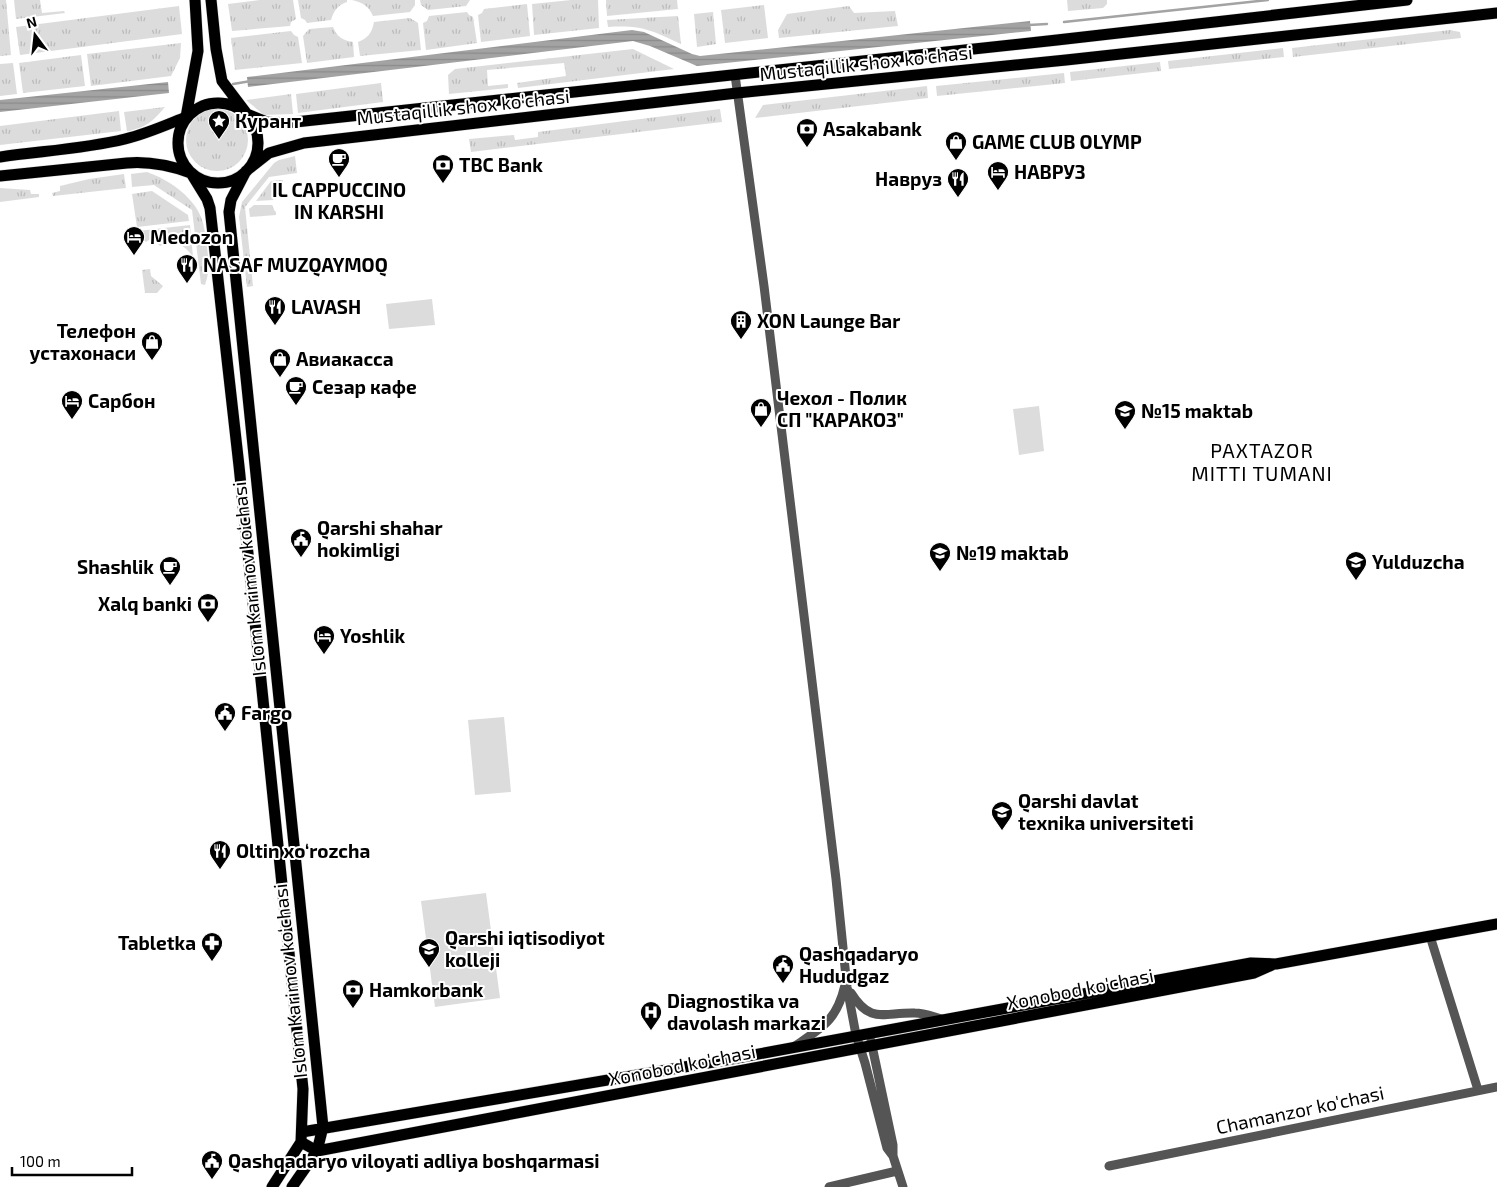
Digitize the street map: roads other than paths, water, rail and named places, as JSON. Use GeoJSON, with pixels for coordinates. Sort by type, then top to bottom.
{"type":"FeatureCollection","features":[{"type":"Feature","properties":{"kind":"main road"},"geometry":{"type":"LineString","coordinates":[[195,0],[198,51],[186,117],[180,128],[178,146],[183,164],[191,173],[201,180],[213,183],[231,180],[246,172],[254,161],[258,149],[258,137],[254,125],[247,114],[222,81],[216,49],[212,0]]}},
{"type":"Feature","properties":{"kind":"main road","name":"Mustaqillik shox ko'chasi"},"geometry":{"type":"LineString","coordinates":[[247,114],[267,122],[296,123],[1407,0]]}},
{"type":"Feature","properties":{"kind":"main road","name":"Mustaqillik shox ko'chasi"},"geometry":{"type":"LineString","coordinates":[[246,172],[269,153],[304,143],[738,94],[1497,13]]}},
{"type":"Feature","properties":{"kind":"main road"},"geometry":{"type":"LineString","coordinates":[[0,156],[101,144],[125,139],[186,117],[196,108],[209,103],[223,102],[236,106],[247,114]]}},
{"type":"Feature","properties":{"kind":"main road"},"geometry":{"type":"LineString","coordinates":[[0,176],[143,162],[160,163],[191,173]]}},
{"type":"Feature","properties":{"kind":"main road","name":"Islom Karimov ko‘chasi"},"geometry":{"type":"LineString","coordinates":[[246,172],[231,200],[229,212],[323,1127],[317,1151],[292,1187]]}},
{"type":"Feature","properties":{"kind":"main road","name":"Islom Karimov ko‘chasi"},"geometry":{"type":"LineString","coordinates":[[191,173],[207,199],[212,214],[303,1089],[302,1137]]}},
{"type":"Feature","properties":{"kind":"main road","name":"Xonobod ko'chasi"},"geometry":{"type":"LineString","coordinates":[[302,1137],[323,1127],[613,1080],[1251,964],[1276,964],[1497,924]]}},
{"type":"Feature","properties":{"kind":"main road","name":"Xonobod ko'chasi"},"geometry":{"type":"LineString","coordinates":[[317,1151],[1254,973],[1276,964]]}},
{"type":"Feature","properties":{"kind":"main road"},"geometry":{"type":"LineString","coordinates":[[272,1187],[302,1137],[317,1151]]}},
{"type":"Feature","properties":{"kind":"street"},"geometry":{"type":"LineString","coordinates":[[735,75],[764,286],[847,983],[856,1035],[866,1047]]}},
{"type":"Feature","properties":{"kind":"street"},"geometry":{"type":"LineString","coordinates":[[1430,936],[1478,1090]]}},
{"type":"Feature","properties":{"kind":"street"},"geometry":{"type":"LineString","coordinates":[[847,983],[858,1004],[872,1014],[891,1016],[917,1012],[945,1020]]}},
{"type":"Feature","properties":{"kind":"street"},"geometry":{"type":"LineString","coordinates":[[792,1048],[822,1028],[833,1017],[842,1001],[847,983]]}},
{"type":"Feature","properties":{"kind":"street"},"geometry":{"type":"LineString","coordinates":[[869,1033],[866,1047],[886,1148],[893,1156],[904,1187]]}},
{"type":"Feature","properties":{"kind":"street","name":"Chamanzor ko'chasi"},"geometry":{"type":"LineString","coordinates":[[1109,1166],[1497,1087]]}},
{"type":"Feature","properties":{"kind":"street"},"geometry":{"type":"LineString","coordinates":[[829,1187],[897,1171]]}},
{"type":"Feature","properties":{"kind":"waterway"},"geometry":{"type":"LineString","coordinates":[[1064,22],[1268,0]]}},
{"type":"Feature","properties":{"kind":"waterway"},"geometry":{"type":"LineString","coordinates":[[1029,25],[1047,24]]}},
{"type":"Feature","properties":{"kind":"waterway"},"geometry":{"type":"LineString","coordinates":[[233,84],[251,81]]}},
{"type":"Feature","properties":{"kind":"place","name":"Курант"},"geometry":{"type":"Point","coordinates":[219,140]}},
{"type":"Feature","properties":{"kind":"place","name":"Asakabank"},"geometry":{"type":"Point","coordinates":[807,148]}},
{"type":"Feature","properties":{"kind":"place","name":"GAME CLUB OLYMP"},"geometry":{"type":"Point","coordinates":[956,161]}},
{"type":"Feature","properties":{"kind":"place","name":"IL CAPPUCCINO IN KARSHI"},"geometry":{"type":"Point","coordinates":[339,178]}},
{"type":"Feature","properties":{"kind":"place","name":"TBC Bank"},"geometry":{"type":"Point","coordinates":[443,184]}},
{"type":"Feature","properties":{"kind":"place","name":"НАВРУЗ"},"geometry":{"type":"Point","coordinates":[998,191]}},
{"type":"Feature","properties":{"kind":"place","name":"Навруз"},"geometry":{"type":"Point","coordinates":[958,198]}},
{"type":"Feature","properties":{"kind":"place","name":"Medozon"},"geometry":{"type":"Point","coordinates":[134,256]}},
{"type":"Feature","properties":{"kind":"place","name":"NASAF MUZQAYMOQ"},"geometry":{"type":"Point","coordinates":[187,284]}},
{"type":"Feature","properties":{"kind":"place","name":"LAVASH"},"geometry":{"type":"Point","coordinates":[275,326]}},
{"type":"Feature","properties":{"kind":"place","name":"XON Launge Bar"},"geometry":{"type":"Point","coordinates":[741,340]}},
{"type":"Feature","properties":{"kind":"place","name":"Телефон устахонаси"},"geometry":{"type":"Point","coordinates":[152,361]}},
{"type":"Feature","properties":{"kind":"place","name":"Авиакасса"},"geometry":{"type":"Point","coordinates":[280,378]}},
{"type":"Feature","properties":{"kind":"place","name":"Сезар кафе"},"geometry":{"type":"Point","coordinates":[296,406]}},
{"type":"Feature","properties":{"kind":"place","name":"Сарбон"},"geometry":{"type":"Point","coordinates":[72,420]}},
{"type":"Feature","properties":{"kind":"place","name":"Чехол - Полик СП \"КАРАКОЗ\""},"geometry":{"type":"Point","coordinates":[761,428]}},
{"type":"Feature","properties":{"kind":"place","name":"№15 maktab"},"geometry":{"type":"Point","coordinates":[1125,430]}},
{"type":"Feature","properties":{"kind":"place","name":"Qarshi shahar hokimligi"},"geometry":{"type":"Point","coordinates":[301,558]}},
{"type":"Feature","properties":{"kind":"place","name":"№19 maktab"},"geometry":{"type":"Point","coordinates":[940,572]}},
{"type":"Feature","properties":{"kind":"place","name":"Yulduzcha"},"geometry":{"type":"Point","coordinates":[1356,581]}},
{"type":"Feature","properties":{"kind":"place","name":"Shashlik"},"geometry":{"type":"Point","coordinates":[170,586]}},
{"type":"Feature","properties":{"kind":"place","name":"Xalq banki"},"geometry":{"type":"Point","coordinates":[208,623]}},
{"type":"Feature","properties":{"kind":"place","name":"Yoshlik"},"geometry":{"type":"Point","coordinates":[324,655]}},
{"type":"Feature","properties":{"kind":"place","name":"Fargo"},"geometry":{"type":"Point","coordinates":[225,732]}},
{"type":"Feature","properties":{"kind":"place","name":"Qarshi davlat texnika universiteti"},"geometry":{"type":"Point","coordinates":[1002,831]}},
{"type":"Feature","properties":{"kind":"place","name":"Oltin xo‘rozcha"},"geometry":{"type":"Point","coordinates":[220,870]}},
{"type":"Feature","properties":{"kind":"place","name":"Tabletka"},"geometry":{"type":"Point","coordinates":[212,962]}},
{"type":"Feature","properties":{"kind":"place","name":"Qarshi iqtisodiyot kolleji"},"geometry":{"type":"Point","coordinates":[429,968]}},
{"type":"Feature","properties":{"kind":"place","name":"Qashqadaryo Hududgaz"},"geometry":{"type":"Point","coordinates":[783,984]}},
{"type":"Feature","properties":{"kind":"place","name":"Hamkorbank"},"geometry":{"type":"Point","coordinates":[353,1009]}},
{"type":"Feature","properties":{"kind":"place","name":"Diagnostika va davolash markazi"},"geometry":{"type":"Point","coordinates":[651,1031]}},
{"type":"Feature","properties":{"kind":"place","name":"Qashqadaryo viloyati adliya boshqarmasi"},"geometry":{"type":"Point","coordinates":[212,1180]}},
{"type":"Feature","properties":{"kind":"district","name":"PAXTAZOR MITTI TUMANI"},"geometry":{"type":"Point","coordinates":[1262,462]}}]}
